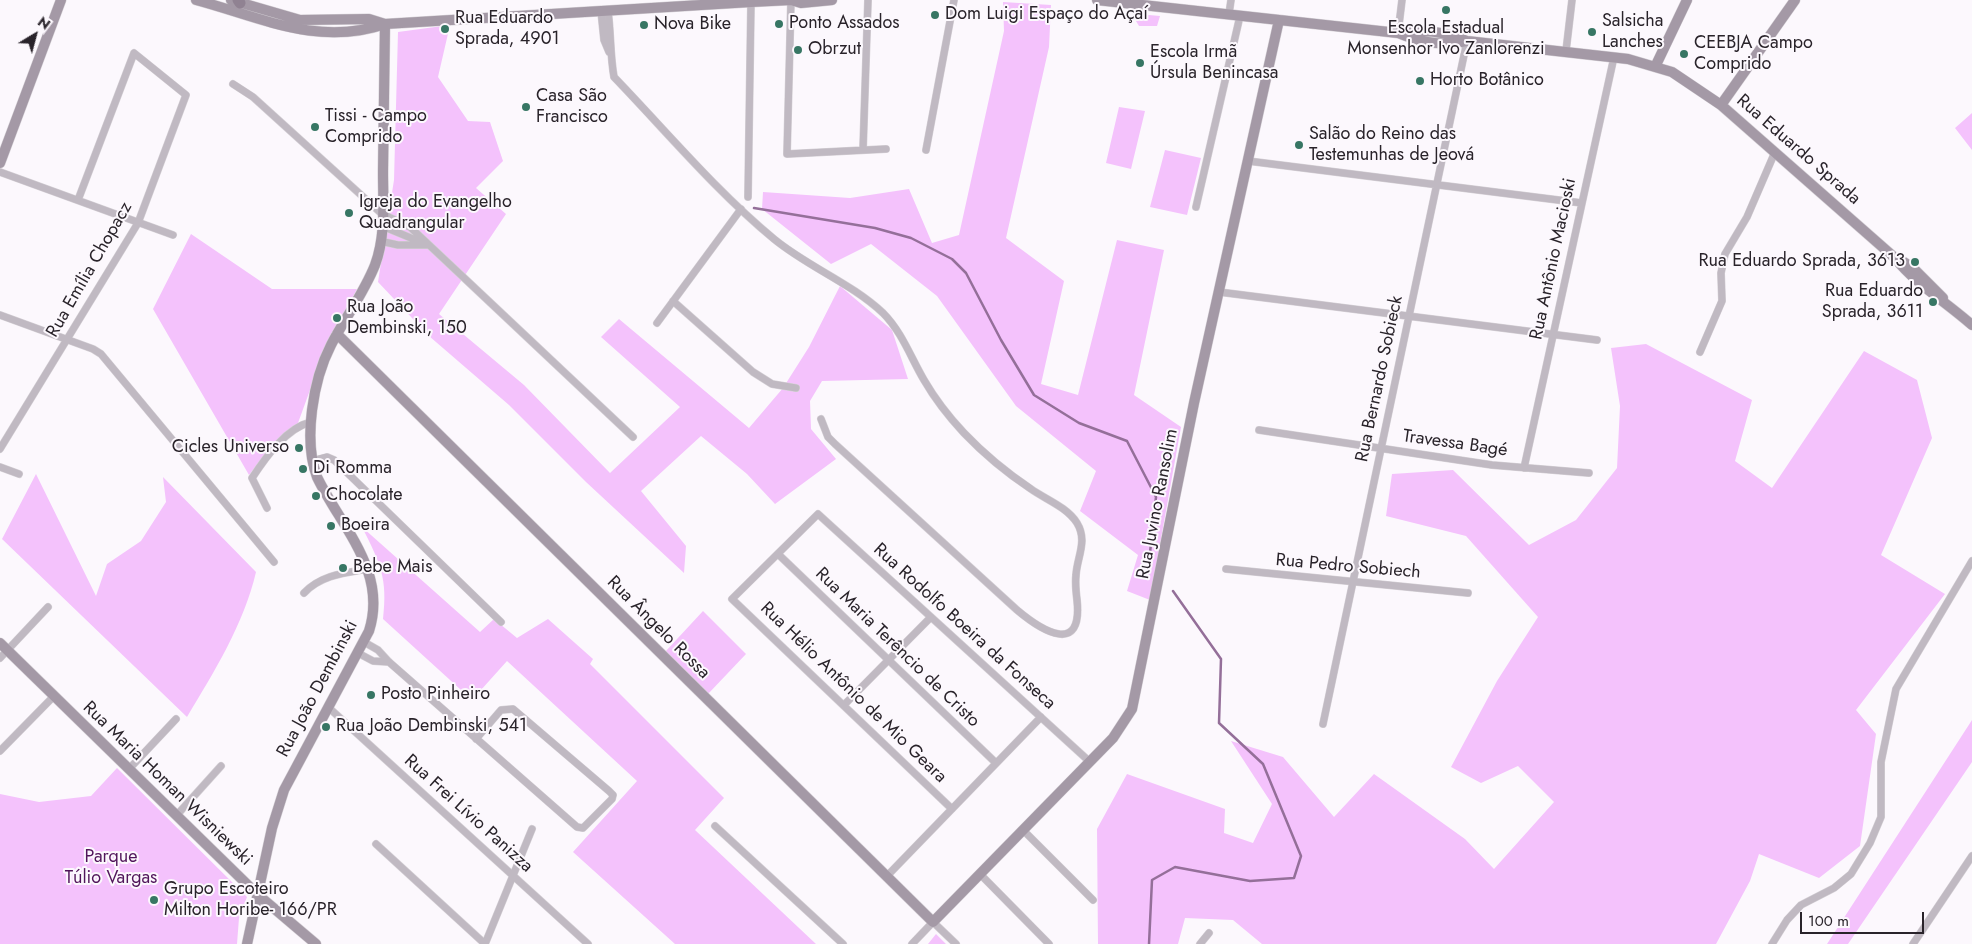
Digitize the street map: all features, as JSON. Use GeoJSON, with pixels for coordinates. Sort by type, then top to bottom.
{"type":"FeatureCollection","features":[{"type":"Feature","properties":{"kind":"main road"},"geometry":{"type":"LineString","coordinates":[[0,163],[61,0]]}},
{"type":"Feature","properties":{"kind":"main road"},"geometry":{"type":"LineString","coordinates":[[196,0],[299,30],[332,32],[370,29],[385,24],[752,2],[791,0],[801,3],[832,0]]}},
{"type":"Feature","properties":{"kind":"main road","name":"Rua Eduardo Sprada"},"geometry":{"type":"LineString","coordinates":[[1097,0],[1398,33],[1414,30],[1456,36],[1467,41],[1614,57],[1656,65],[1684,78],[1721,105],[1896,258],[1908,274],[1972,325]]}},
{"type":"Feature","properties":{"kind":"main road"},"geometry":{"type":"LineString","coordinates":[[1656,65],[1687,0]]}},
{"type":"Feature","properties":{"kind":"main road"},"geometry":{"type":"LineString","coordinates":[[1721,105],[1795,0]]}},
{"type":"Feature","properties":{"kind":"main road"},"geometry":{"type":"LineString","coordinates":[[236,1],[300,20],[369,19],[385,24]]}},
{"type":"Feature","properties":{"kind":"main road","name":"Rua Juvino Ransolim"},"geometry":{"type":"LineString","coordinates":[[933,922],[1120,730],[1136,699],[1194,403],[1279,20]]}},
{"type":"Feature","properties":{"kind":"main road","name":"Rua João Dembinski"},"geometry":{"type":"LineString","coordinates":[[247,944],[278,807],[300,757],[364,642],[375,608],[375,595],[368,569],[320,485],[312,461],[310,438],[319,379],[337,334],[371,273],[380,241],[382,226],[385,24]]}},
{"type":"Feature","properties":{"kind":"main road","name":"Rua Ângelo Rossa"},"geometry":{"type":"LineString","coordinates":[[337,334],[933,922]]}},
{"type":"Feature","properties":{"kind":"main road","name":"Rua Maria Homan Wisniewski"},"geometry":{"type":"LineString","coordinates":[[2,650],[54,696],[257,894],[316,944]]}},
{"type":"Feature","properties":{"kind":"street"},"geometry":{"type":"LineString","coordinates":[[791,0],[787,154],[886,149]]}},
{"type":"Feature","properties":{"kind":"street"},"geometry":{"type":"LineString","coordinates":[[863,150],[868,0]]}},
{"type":"Feature","properties":{"kind":"street"},"geometry":{"type":"LineString","coordinates":[[926,150],[954,0]]}},
{"type":"Feature","properties":{"kind":"street"},"geometry":{"type":"LineString","coordinates":[[1229,14],[1231,0]]}},
{"type":"Feature","properties":{"kind":"street"},"geometry":{"type":"LineString","coordinates":[[1398,33],[1402,0]]}},
{"type":"Feature","properties":{"kind":"street"},"geometry":{"type":"LineString","coordinates":[[1566,51],[1572,0]]}},
{"type":"Feature","properties":{"kind":"street"},"geometry":{"type":"LineString","coordinates":[[748,197],[752,2]]}},
{"type":"Feature","properties":{"kind":"street"},"geometry":{"type":"LineString","coordinates":[[604,11],[611,34],[610,52],[614,77],[741,209],[782,246],[862,296],[884,314],[894,326],[934,396],[964,432],[1012,476],[1071,516],[1081,532],[1083,542],[1076,575],[1078,612],[1073,629],[1067,634],[1051,634],[1041,629],[1017,610],[835,444],[828,437],[821,419]]}},
{"type":"Feature","properties":{"kind":"street"},"geometry":{"type":"LineString","coordinates":[[1196,207],[1240,16]]}},
{"type":"Feature","properties":{"kind":"street","name":"Rua Bernardo Sobieck"},"geometry":{"type":"LineString","coordinates":[[1323,724],[1467,41]]}},
{"type":"Feature","properties":{"kind":"street","name":"Rua Emília Chopacz"},"geometry":{"type":"LineString","coordinates":[[0,449],[138,222],[186,95],[134,53],[78,200]]}},
{"type":"Feature","properties":{"kind":"street","name":"Rua Antônio Macioski"},"geometry":{"type":"LineString","coordinates":[[1524,468],[1614,57]]}},
{"type":"Feature","properties":{"kind":"street"},"geometry":{"type":"LineString","coordinates":[[234,84],[253,97],[382,214],[410,227],[633,436]]}},
{"type":"Feature","properties":{"kind":"street"},"geometry":{"type":"LineString","coordinates":[[1700,352],[1722,301],[1721,273],[1725,254],[1752,206],[1776,152]]}},
{"type":"Feature","properties":{"kind":"street"},"geometry":{"type":"LineString","coordinates":[[1248,161],[1582,203]]}},
{"type":"Feature","properties":{"kind":"street"},"geometry":{"type":"LineString","coordinates":[[0,172],[173,236]]}},
{"type":"Feature","properties":{"kind":"street"},"geometry":{"type":"LineString","coordinates":[[657,323],[741,209]]}},
{"type":"Feature","properties":{"kind":"street"},"geometry":{"type":"LineString","coordinates":[[382,226],[428,245]]}},
{"type":"Feature","properties":{"kind":"street"},"geometry":{"type":"LineString","coordinates":[[380,241],[403,245],[428,245]]}},
{"type":"Feature","properties":{"kind":"street"},"geometry":{"type":"LineString","coordinates":[[1219,292],[1597,340]]}},
{"type":"Feature","properties":{"kind":"street"},"geometry":{"type":"LineString","coordinates":[[674,301],[752,372],[772,384],[796,388]]}},
{"type":"Feature","properties":{"kind":"street"},"geometry":{"type":"LineString","coordinates":[[0,315],[93,349],[105,359],[274,562]]}},
{"type":"Feature","properties":{"kind":"street"},"geometry":{"type":"LineString","coordinates":[[267,508],[252,478],[264,460],[292,431],[300,425],[311,422]]}},
{"type":"Feature","properties":{"kind":"street","name":"Travessa Bagé"},"geometry":{"type":"LineString","coordinates":[[1259,430],[1524,468],[1589,473]]}},
{"type":"Feature","properties":{"kind":"street"},"geometry":{"type":"LineString","coordinates":[[312,461],[327,457],[334,460],[501,622]]}},
{"type":"Feature","properties":{"kind":"street"},"geometry":{"type":"LineString","coordinates":[[0,467],[19,474]]}},
{"type":"Feature","properties":{"kind":"street","name":"Rua Rodolfo Boeira da Fonseca"},"geometry":{"type":"LineString","coordinates":[[778,554],[818,514],[1090,762]]}},
{"type":"Feature","properties":{"kind":"street","name":"Rua Hélio Antônio de Mio Geara"},"geometry":{"type":"LineString","coordinates":[[778,554],[732,599],[952,809]]}},
{"type":"Feature","properties":{"kind":"street","name":"Rua Maria Terêncio de Cristo"},"geometry":{"type":"LineString","coordinates":[[778,554],[996,763]]}},
{"type":"Feature","properties":{"kind":"street"},"geometry":{"type":"LineString","coordinates":[[1772,944],[1787,920],[1801,905],[1834,888],[1847,878],[1870,843],[1881,817],[1881,762],[1896,689],[1972,561]]}},
{"type":"Feature","properties":{"kind":"street"},"geometry":{"type":"LineString","coordinates":[[304,593],[312,584],[335,574],[368,569]]}},
{"type":"Feature","properties":{"kind":"street","name":"Rua Pedro Sobiech"},"geometry":{"type":"LineString","coordinates":[[1226,569],[1468,594]]}},
{"type":"Feature","properties":{"kind":"street"},"geometry":{"type":"LineString","coordinates":[[2,650],[48,607]]}},
{"type":"Feature","properties":{"kind":"street"},"geometry":{"type":"LineString","coordinates":[[844,705],[931,617]]}},
{"type":"Feature","properties":{"kind":"street"},"geometry":{"type":"LineString","coordinates":[[364,642],[378,650],[476,740],[580,829],[612,799],[610,791],[513,709],[501,710],[476,740]]}},
{"type":"Feature","properties":{"kind":"street"},"geometry":{"type":"LineString","coordinates":[[358,653],[373,661],[389,662]]}},
{"type":"Feature","properties":{"kind":"street"},"geometry":{"type":"LineString","coordinates":[[0,751],[54,696]]}},
{"type":"Feature","properties":{"kind":"street","name":"Rua Frei Lívio Panizza"},"geometry":{"type":"LineString","coordinates":[[328,707],[588,944]]}},
{"type":"Feature","properties":{"kind":"street"},"geometry":{"type":"LineString","coordinates":[[886,876],[1041,717]]}},
{"type":"Feature","properties":{"kind":"street"},"geometry":{"type":"LineString","coordinates":[[129,769],[176,719]]}},
{"type":"Feature","properties":{"kind":"street"},"geometry":{"type":"LineString","coordinates":[[176,816],[221,766]]}},
{"type":"Feature","properties":{"kind":"street"},"geometry":{"type":"LineString","coordinates":[[715,826],[843,944]]}},
{"type":"Feature","properties":{"kind":"street"},"geometry":{"type":"LineString","coordinates":[[376,844],[485,944],[532,829]]}},
{"type":"Feature","properties":{"kind":"street"},"geometry":{"type":"LineString","coordinates":[[1023,830],[1093,900]]}},
{"type":"Feature","properties":{"kind":"street"},"geometry":{"type":"LineString","coordinates":[[1914,944],[1972,856]]}},
{"type":"Feature","properties":{"kind":"street"},"geometry":{"type":"LineString","coordinates":[[980,874],[1049,944]]}},
{"type":"Feature","properties":{"kind":"street"},"geometry":{"type":"LineString","coordinates":[[912,944],[933,922]]}},
{"type":"Feature","properties":{"kind":"street","name":"Rua Ângelo Rossa"},"geometry":{"type":"LineString","coordinates":[[933,922],[956,944]]}},
{"type":"Feature","properties":{"kind":"street"},"geometry":{"type":"LineString","coordinates":[[1200,944],[1209,933]]}},
{"type":"Feature","properties":{"kind":"green space"},"geometry":{"type":"Polygon","coordinates":[[[1003,2],[1051,5],[1049,47],[1006,238],[1064,281],[1041,384],[1078,395],[1117,240],[1164,250],[1134,395],[1181,427],[1150,600],[1127,591],[1138,555],[1080,511],[1096,471],[1016,406],[937,296],[871,244],[831,264],[762,209],[763,192],[850,198],[909,189],[932,243],[959,235],[1004,31],[1003,2]]]}},
{"type":"Feature","properties":{"kind":"green space"},"geometry":{"type":"Polygon","coordinates":[[[1138,14],[1160,16],[1157,26],[1139,26],[1136,21],[1138,14]]]}},
{"type":"Feature","properties":{"kind":"green space"},"geometry":{"type":"Polygon","coordinates":[[[450,25],[438,77],[468,121],[490,122],[503,161],[476,188],[506,214],[439,314],[524,385],[610,473],[680,407],[601,337],[619,319],[749,428],[783,388],[809,347],[840,286],[892,330],[908,379],[822,381],[810,401],[811,429],[836,459],[775,504],[747,474],[701,436],[641,491],[686,546],[684,573],[586,482],[509,405],[429,336],[378,282],[394,180],[398,32],[450,25]]]}},
{"type":"Feature","properties":{"kind":"green space"},"geometry":{"type":"Polygon","coordinates":[[[1119,107],[1145,111],[1131,169],[1106,163],[1119,107]]]}},
{"type":"Feature","properties":{"kind":"green space"},"geometry":{"type":"Polygon","coordinates":[[[1972,113],[1972,150],[1955,128],[1972,113]]]}},
{"type":"Feature","properties":{"kind":"green space"},"geometry":{"type":"Polygon","coordinates":[[[1165,150],[1201,158],[1187,215],[1150,207],[1165,150]]]}},
{"type":"Feature","properties":{"kind":"green space"},"geometry":{"type":"Polygon","coordinates":[[[191,234],[272,289],[357,289],[322,357],[298,423],[263,457],[249,475],[153,309],[191,234]]]}},
{"type":"Feature","properties":{"kind":"green space"},"geometry":{"type":"Polygon","coordinates":[[[1646,344],[1752,400],[1735,461],[1772,488],[1864,351],[1917,380],[1932,438],[1881,555],[1945,594],[1856,710],[1876,734],[1860,846],[1819,878],[1759,854],[1750,881],[1716,944],[1262,944],[1233,920],[1185,918],[1178,944],[1098,944],[1097,829],[1127,774],[1225,809],[1224,833],[1253,843],[1272,804],[1231,741],[1283,757],[1334,817],[1374,774],[1465,839],[1494,869],[1554,802],[1518,766],[1481,783],[1451,767],[1497,681],[1538,617],[1466,536],[1386,516],[1392,474],[1453,470],[1529,545],[1576,520],[1617,468],[1620,406],[1611,348],[1646,344]]]}},
{"type":"Feature","properties":{"kind":"green space"},"geometry":{"type":"Polygon","coordinates":[[[36,474],[96,596],[107,564],[141,541],[166,502],[163,477],[256,572],[251,591],[236,629],[218,665],[187,717],[2,539],[36,474]]]}},
{"type":"Feature","properties":{"kind":"green space"},"geometry":{"type":"Polygon","coordinates":[[[362,527],[480,632],[494,619],[517,638],[548,619],[593,659],[590,664],[724,798],[695,830],[816,944],[675,944],[573,852],[637,781],[507,661],[472,700],[383,619],[384,592],[381,571],[374,551],[362,527]]]}},
{"type":"Feature","properties":{"kind":"green space"},"geometry":{"type":"Polygon","coordinates":[[[703,611],[746,654],[708,694],[665,652],[703,611]]]}},
{"type":"Feature","properties":{"kind":"green space"},"geometry":{"type":"Polygon","coordinates":[[[1972,720],[1972,762],[1848,944],[1827,944],[1972,720]]]}},
{"type":"Feature","properties":{"kind":"green space","name":"Parque Túlio Vargas"},"geometry":{"type":"Polygon","coordinates":[[[117,768],[247,897],[239,918],[237,944],[0,944],[0,794],[39,802],[91,796],[117,768]]]}},
{"type":"Feature","properties":{"kind":"green space"},"geometry":{"type":"Polygon","coordinates":[[[936,934],[946,944],[928,944],[936,934]]]}},
{"type":"Feature","properties":{"kind":"waterway"},"geometry":{"type":"LineString","coordinates":[[754,208],[875,228],[911,238],[952,259],[966,273],[1001,340],[1034,395],[1079,423],[1127,441],[1156,497],[1149,562]]}},
{"type":"Feature","properties":{"kind":"waterway"},"geometry":{"type":"LineString","coordinates":[[1149,944],[1152,880],[1175,867],[1250,881],[1294,878],[1301,856],[1263,764],[1219,723],[1221,659],[1173,591]]}},
{"type":"Feature","properties":{"kind":"place","name":"Escola Estadual Monsenhor Ivo Zanlorenzi"},"geometry":{"type":"Point","coordinates":[1446,10]}},
{"type":"Feature","properties":{"kind":"place","name":"Dom Luigi Espaço do Açaí"},"geometry":{"type":"Point","coordinates":[935,15]}},
{"type":"Feature","properties":{"kind":"place","name":"Ponto Assados"},"geometry":{"type":"Point","coordinates":[779,24]}},
{"type":"Feature","properties":{"kind":"place","name":"Nova Bike"},"geometry":{"type":"Point","coordinates":[644,25]}},
{"type":"Feature","properties":{"kind":"place","name":"Rua Eduardo Sprada, 4901"},"geometry":{"type":"Point","coordinates":[445,29]}},
{"type":"Feature","properties":{"kind":"place","name":"Salsicha Lanches"},"geometry":{"type":"Point","coordinates":[1592,32]}},
{"type":"Feature","properties":{"kind":"place","name":"Obrzut"},"geometry":{"type":"Point","coordinates":[798,50]}},
{"type":"Feature","properties":{"kind":"place","name":"CEEBJA Campo Comprido"},"geometry":{"type":"Point","coordinates":[1684,54]}},
{"type":"Feature","properties":{"kind":"place","name":"Escola Irmã Úrsula Benincasa"},"geometry":{"type":"Point","coordinates":[1140,63]}},
{"type":"Feature","properties":{"kind":"place","name":"Horto Botânico"},"geometry":{"type":"Point","coordinates":[1420,81]}},
{"type":"Feature","properties":{"kind":"place","name":"Casa São Francisco"},"geometry":{"type":"Point","coordinates":[526,107]}},
{"type":"Feature","properties":{"kind":"place","name":"Tissi - Campo Comprido"},"geometry":{"type":"Point","coordinates":[315,127]}},
{"type":"Feature","properties":{"kind":"place","name":"Salão do Reino das Testemunhas de Jeová"},"geometry":{"type":"Point","coordinates":[1299,145]}},
{"type":"Feature","properties":{"kind":"place","name":"Igreja do Evangelho Quadrangular"},"geometry":{"type":"Point","coordinates":[349,213]}},
{"type":"Feature","properties":{"kind":"place","name":"Rua Eduardo Sprada, 3613"},"geometry":{"type":"Point","coordinates":[1915,262]}},
{"type":"Feature","properties":{"kind":"place","name":"Rua Eduardo Sprada, 3611"},"geometry":{"type":"Point","coordinates":[1933,302]}},
{"type":"Feature","properties":{"kind":"place","name":"Rua João Dembinski, 150"},"geometry":{"type":"Point","coordinates":[337,318]}},
{"type":"Feature","properties":{"kind":"place","name":"Cicles Universo"},"geometry":{"type":"Point","coordinates":[299,448]}},
{"type":"Feature","properties":{"kind":"place","name":"Di Romma"},"geometry":{"type":"Point","coordinates":[303,469]}},
{"type":"Feature","properties":{"kind":"place","name":"Chocolate"},"geometry":{"type":"Point","coordinates":[316,496]}},
{"type":"Feature","properties":{"kind":"place","name":"Boeira"},"geometry":{"type":"Point","coordinates":[331,526]}},
{"type":"Feature","properties":{"kind":"place","name":"Bebe Mais"},"geometry":{"type":"Point","coordinates":[343,568]}},
{"type":"Feature","properties":{"kind":"place","name":"Posto Pinheiro"},"geometry":{"type":"Point","coordinates":[371,695]}},
{"type":"Feature","properties":{"kind":"place","name":"Rua João Dembinski, 541"},"geometry":{"type":"Point","coordinates":[326,727]}},
{"type":"Feature","properties":{"kind":"place","name":"Grupo Escoteiro Milton Horibe- 166/PR"},"geometry":{"type":"Point","coordinates":[154,900]}}]}
